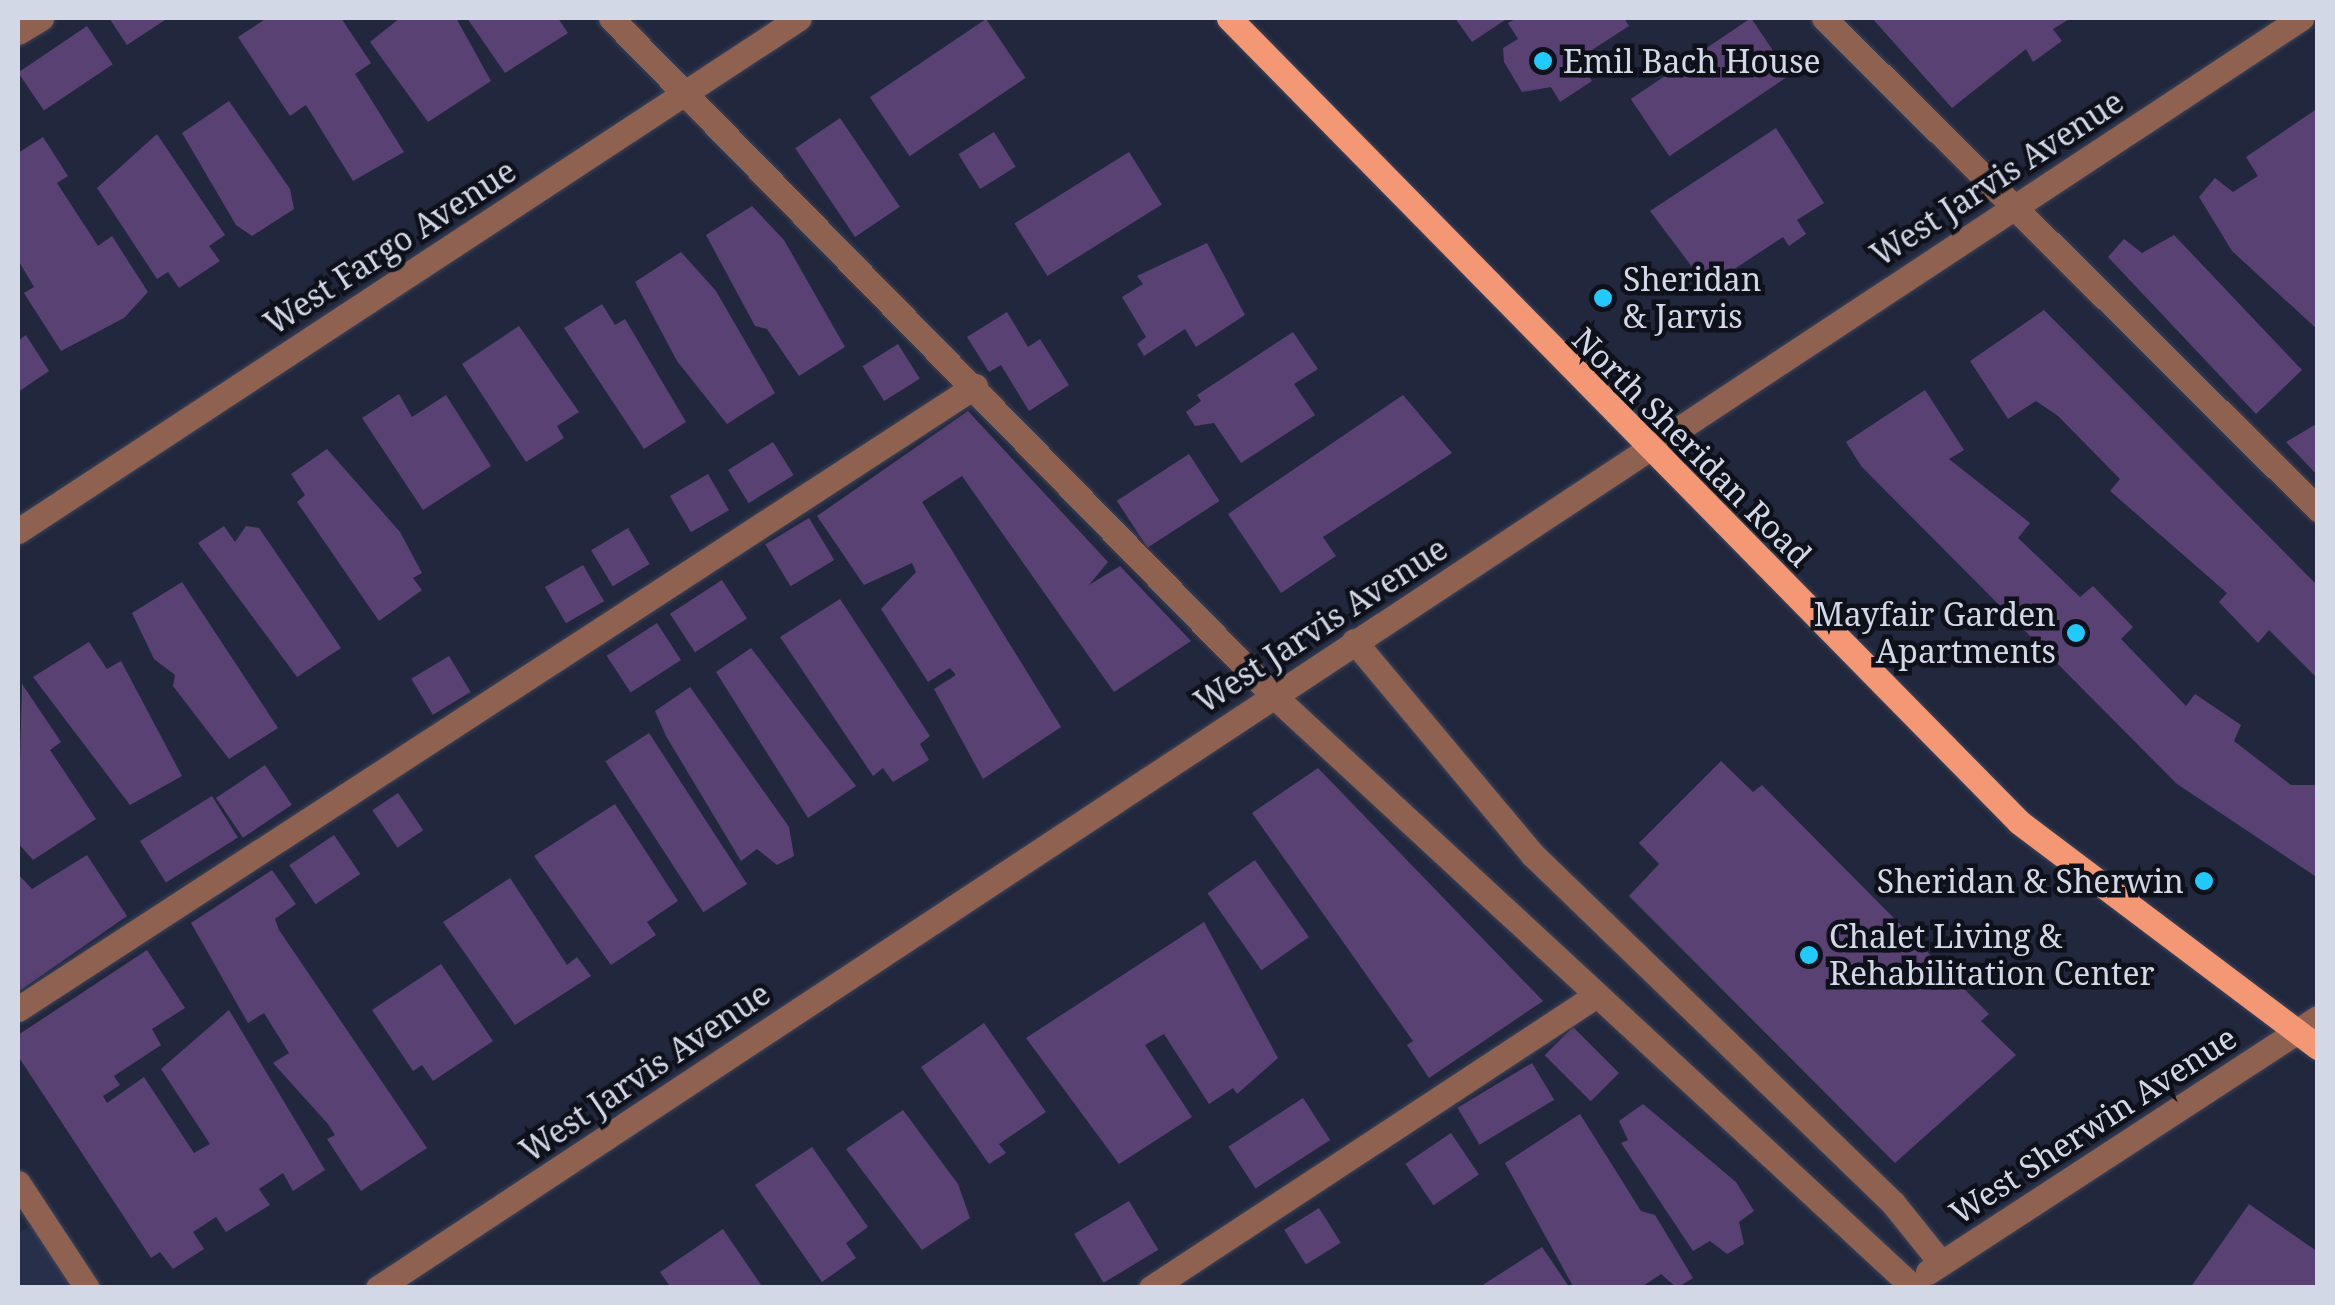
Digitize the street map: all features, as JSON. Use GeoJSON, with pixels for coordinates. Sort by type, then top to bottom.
{"type":"FeatureCollection","features":[{"type":"Feature","properties":{"kind":"main road","name":"North Sheridan Road"},"geometry":{"type":"LineString","coordinates":[[1229,18],[1646,449],[2019,822],[2310,1032]]}},
{"type":"Feature","properties":{"kind":"street"},"geometry":{"type":"LineString","coordinates":[[18,32],[40,18]]}},
{"type":"Feature","properties":{"kind":"street"},"geometry":{"type":"LineString","coordinates":[[611,18],[1273,695],[1909,1286]]}},
{"type":"Feature","properties":{"kind":"street","name":"West Fargo Avenue"},"geometry":{"type":"LineString","coordinates":[[18,530],[798,18]]}},
{"type":"Feature","properties":{"kind":"street"},"geometry":{"type":"LineString","coordinates":[[1824,18],[2317,508]]}},
{"type":"Feature","properties":{"kind":"street","name":"West Jarvis Avenue"},"geometry":{"type":"LineString","coordinates":[[378,1288],[2300,18]]}},
{"type":"Feature","properties":{"kind":"street"},"geometry":{"type":"LineString","coordinates":[[18,1009],[975,386]]}},
{"type":"Feature","properties":{"kind":"street"},"geometry":{"type":"LineString","coordinates":[[1354,642],[1532,854],[1893,1203],[1941,1263]]}},
{"type":"Feature","properties":{"kind":"street"},"geometry":{"type":"LineString","coordinates":[[1151,1288],[1595,996]]}},
{"type":"Feature","properties":{"kind":"street","name":"West Sherwin Avenue"},"geometry":{"type":"LineString","coordinates":[[1909,1286],[2310,1032]]}},
{"type":"Feature","properties":{"kind":"street"},"geometry":{"type":"LineString","coordinates":[[18,1183],[86,1288]]}},
{"type":"Feature","properties":{"kind":"shaded area"},"geometry":{"type":"Polygon","coordinates":[[[46,1215],[94,1287],[18,1288],[18,1234],[46,1215]]]}},
{"type":"Feature","properties":{"kind":"building"},"geometry":{"type":"Polygon","coordinates":[[[109,18],[168,18],[127,45],[109,18]]]}},
{"type":"Feature","properties":{"kind":"building"},"geometry":{"type":"Polygon","coordinates":[[[267,18],[341,18],[371,63],[355,74],[404,152],[353,181],[306,105],[290,116],[238,37],[267,18]]]}},
{"type":"Feature","properties":{"kind":"building"},"geometry":{"type":"Polygon","coordinates":[[[400,18],[456,18],[491,81],[428,122],[370,42],[400,18]]]}},
{"type":"Feature","properties":{"kind":"building"},"geometry":{"type":"Polygon","coordinates":[[[467,18],[558,18],[568,33],[505,73],[467,18]]]}},
{"type":"Feature","properties":{"kind":"building"},"geometry":{"type":"Polygon","coordinates":[[[1455,18],[1508,18],[1472,42],[1455,18]]]}},
{"type":"Feature","properties":{"kind":"building","name":"Emil Bach House"},"geometry":{"type":"Polygon","coordinates":[[[1517,18],[1624,18],[1629,26],[1578,59],[1592,81],[1560,102],[1551,87],[1522,92],[1504,62],[1503,48],[1518,39],[1508,23],[1517,18]]]}},
{"type":"Feature","properties":{"kind":"building"},"geometry":{"type":"Polygon","coordinates":[[[1751,18],[1790,75],[1669,156],[1631,99],[1751,18]]]}},
{"type":"Feature","properties":{"kind":"building"},"geometry":{"type":"Polygon","coordinates":[[[1872,18],[2071,18],[2053,29],[2062,41],[2033,62],[2026,49],[1952,108],[1872,18]]]}},
{"type":"Feature","properties":{"kind":"building"},"geometry":{"type":"Polygon","coordinates":[[[986,19],[1026,78],[910,156],[870,97],[986,19]]]}},
{"type":"Feature","properties":{"kind":"building"},"geometry":{"type":"Polygon","coordinates":[[[87,26],[113,64],[44,111],[18,72],[87,26]]]}},
{"type":"Feature","properties":{"kind":"building"},"geometry":{"type":"Polygon","coordinates":[[[229,101],[290,189],[294,209],[252,236],[236,225],[182,133],[229,101]]]}},
{"type":"Feature","properties":{"kind":"building"},"geometry":{"type":"Polygon","coordinates":[[[2318,108],[2318,330],[2232,251],[2199,197],[2215,178],[2233,192],[2258,176],[2246,157],[2318,108]]]}},
{"type":"Feature","properties":{"kind":"building"},"geometry":{"type":"Polygon","coordinates":[[[840,118],[900,207],[855,237],[795,148],[840,118]]]}},
{"type":"Feature","properties":{"kind":"building"},"geometry":{"type":"Polygon","coordinates":[[[1776,128],[1824,203],[1797,220],[1806,234],[1789,246],[1783,237],[1707,287],[1650,211],[1776,128]]]}},
{"type":"Feature","properties":{"kind":"building"},"geometry":{"type":"Polygon","coordinates":[[[994,132],[1016,167],[980,189],[958,154],[994,132]]]}},
{"type":"Feature","properties":{"kind":"building"},"geometry":{"type":"Polygon","coordinates":[[[157,134],[225,235],[209,246],[220,261],[179,288],[168,272],[157,279],[97,188],[157,134]]]}},
{"type":"Feature","properties":{"kind":"building"},"geometry":{"type":"Polygon","coordinates":[[[43,137],[68,176],[57,183],[98,246],[112,236],[148,292],[124,318],[61,351],[24,293],[34,287],[18,260],[18,153],[43,137]]]}},
{"type":"Feature","properties":{"kind":"building"},"geometry":{"type":"Polygon","coordinates":[[[1129,152],[1162,205],[1047,276],[1015,224],[1129,152]]]}},
{"type":"Feature","properties":{"kind":"building"},"geometry":{"type":"Polygon","coordinates":[[[752,206],[784,240],[845,347],[799,376],[767,329],[755,326],[706,235],[752,206]]]}},
{"type":"Feature","properties":{"kind":"building"},"geometry":{"type":"Polygon","coordinates":[[[2174,235],[2302,370],[2256,414],[2108,257],[2124,239],[2142,253],[2174,235]]]}},
{"type":"Feature","properties":{"kind":"building"},"geometry":{"type":"Polygon","coordinates":[[[1207,243],[1245,315],[1196,347],[1185,329],[1144,356],[1137,344],[1146,337],[1122,297],[1143,284],[1137,276],[1207,243]]]}},
{"type":"Feature","properties":{"kind":"building"},"geometry":{"type":"Polygon","coordinates":[[[681,252],[716,291],[775,393],[727,424],[677,361],[635,282],[681,252]]]}},
{"type":"Feature","properties":{"kind":"building"},"geometry":{"type":"Polygon","coordinates":[[[602,304],[615,325],[625,319],[686,422],[644,449],[564,328],[602,304]]]}},
{"type":"Feature","properties":{"kind":"building"},"geometry":{"type":"Polygon","coordinates":[[[2044,310],[2318,586],[2318,679],[2269,630],[2258,643],[2219,602],[2227,593],[2110,491],[2120,479],[2058,416],[2036,401],[2008,419],[1970,361],[2044,310]]]}},
{"type":"Feature","properties":{"kind":"building"},"geometry":{"type":"Polygon","coordinates":[[[1007,312],[1028,347],[1040,339],[1069,385],[1029,411],[1001,365],[989,372],[967,337],[1007,312]]]}},
{"type":"Feature","properties":{"kind":"building"},"geometry":{"type":"Polygon","coordinates":[[[519,326],[579,412],[557,426],[564,438],[526,462],[462,364],[519,326]]]}},
{"type":"Feature","properties":{"kind":"building"},"geometry":{"type":"Polygon","coordinates":[[[1293,332],[1318,369],[1294,384],[1315,415],[1241,463],[1214,423],[1195,426],[1186,412],[1201,401],[1197,395],[1293,332]]]}},
{"type":"Feature","properties":{"kind":"building"},"geometry":{"type":"Polygon","coordinates":[[[26,335],[49,371],[18,392],[18,341],[26,335]]]}},
{"type":"Feature","properties":{"kind":"building"},"geometry":{"type":"Polygon","coordinates":[[[898,344],[920,379],[884,401],[862,366],[898,344]]]}},
{"type":"Feature","properties":{"kind":"building","name":"Mayfair Garden Apartments"},"geometry":{"type":"Polygon","coordinates":[[[1925,390],[1964,450],[1949,459],[2030,523],[2018,538],[2080,597],[2093,586],[2133,627],[2121,639],[2186,706],[2195,694],[2241,725],[2234,741],[2291,785],[2318,785],[2318,878],[2177,784],[1861,466],[1846,442],[1925,390]]]}},
{"type":"Feature","properties":{"kind":"building"},"geometry":{"type":"Polygon","coordinates":[[[399,394],[412,417],[446,395],[491,466],[423,510],[362,418],[399,394]]]}},
{"type":"Feature","properties":{"kind":"building"},"geometry":{"type":"Polygon","coordinates":[[[1403,395],[1452,453],[1323,537],[1336,556],[1281,593],[1228,514],[1403,395]]]}},
{"type":"Feature","properties":{"kind":"building"},"geometry":{"type":"Polygon","coordinates":[[[968,411],[1108,562],[1089,585],[1120,566],[1191,641],[1114,692],[962,476],[922,502],[1061,727],[983,779],[934,689],[956,675],[950,668],[928,682],[881,609],[916,572],[912,563],[864,585],[817,516],[968,411]]]}},
{"type":"Feature","properties":{"kind":"building"},"geometry":{"type":"Polygon","coordinates":[[[2318,423],[2318,476],[2286,442],[2318,423]]]}},
{"type":"Feature","properties":{"kind":"building"},"geometry":{"type":"Polygon","coordinates":[[[773,442],[794,475],[749,503],[728,470],[773,442]]]}},
{"type":"Feature","properties":{"kind":"building"},"geometry":{"type":"Polygon","coordinates":[[[327,449],[400,532],[422,573],[413,578],[422,590],[379,621],[297,502],[305,495],[291,474],[327,449]]]}},
{"type":"Feature","properties":{"kind":"building"},"geometry":{"type":"Polygon","coordinates":[[[1189,454],[1219,501],[1147,548],[1117,501],[1189,454]]]}},
{"type":"Feature","properties":{"kind":"building"},"geometry":{"type":"Polygon","coordinates":[[[708,474],[729,510],[691,532],[670,496],[708,474]]]}},
{"type":"Feature","properties":{"kind":"building"},"geometry":{"type":"Polygon","coordinates":[[[809,518],[834,560],[791,586],[765,544],[809,518]]]}},
{"type":"Feature","properties":{"kind":"building"},"geometry":{"type":"Polygon","coordinates":[[[224,526],[235,542],[246,526],[259,528],[341,648],[297,677],[198,543],[224,526]]]}},
{"type":"Feature","properties":{"kind":"building"},"geometry":{"type":"Polygon","coordinates":[[[628,528],[650,564],[613,586],[591,550],[628,528]]]}},
{"type":"Feature","properties":{"kind":"building"},"geometry":{"type":"Polygon","coordinates":[[[583,565],[604,601],[566,623],[545,587],[583,565]]]}},
{"type":"Feature","properties":{"kind":"building"},"geometry":{"type":"Polygon","coordinates":[[[722,580],[747,619],[695,652],[670,614],[722,580]]]}},
{"type":"Feature","properties":{"kind":"building"},"geometry":{"type":"Polygon","coordinates":[[[182,582],[278,728],[229,759],[173,686],[175,675],[154,659],[132,613],[182,582]]]}},
{"type":"Feature","properties":{"kind":"building"},"geometry":{"type":"Polygon","coordinates":[[[840,599],[930,736],[920,744],[929,760],[893,782],[883,768],[873,776],[780,637],[840,599]]]}},
{"type":"Feature","properties":{"kind":"building"},"geometry":{"type":"Polygon","coordinates":[[[657,623],[681,660],[631,693],[607,656],[657,623]]]}},
{"type":"Feature","properties":{"kind":"building"},"geometry":{"type":"Polygon","coordinates":[[[89,642],[107,669],[121,661],[182,776],[130,805],[33,677],[89,642]]]}},
{"type":"Feature","properties":{"kind":"building"},"geometry":{"type":"Polygon","coordinates":[[[751,648],[856,786],[808,818],[716,672],[751,648]]]}},
{"type":"Feature","properties":{"kind":"building"},"geometry":{"type":"Polygon","coordinates":[[[449,656],[471,692],[433,715],[411,679],[449,656]]]}},
{"type":"Feature","properties":{"kind":"building"},"geometry":{"type":"Polygon","coordinates":[[[22,684],[61,742],[50,750],[96,819],[33,860],[18,843],[22,684]]]}},
{"type":"Feature","properties":{"kind":"building"},"geometry":{"type":"Polygon","coordinates":[[[690,687],[789,827],[794,856],[777,865],[757,849],[741,861],[655,711],[690,687]]]}},
{"type":"Feature","properties":{"kind":"building"},"geometry":{"type":"Polygon","coordinates":[[[649,733],[747,884],[703,912],[605,761],[649,733]]]}},
{"type":"Feature","properties":{"kind":"building","name":"Chalet Living & Rehabilitation Center"},"geometry":{"type":"Polygon","coordinates":[[[1721,761],[1753,792],[1762,785],[1989,1014],[1981,1021],[2016,1055],[1895,1163],[1629,896],[1659,864],[1639,843],[1721,761]]]}},
{"type":"Feature","properties":{"kind":"building"},"geometry":{"type":"Polygon","coordinates":[[[265,765],[292,805],[243,838],[216,798],[265,765]]]}},
{"type":"Feature","properties":{"kind":"building"},"geometry":{"type":"Polygon","coordinates":[[[1318,768],[1543,1001],[1429,1078],[1407,1045],[1413,1041],[1252,813],[1318,768]]]}},
{"type":"Feature","properties":{"kind":"building"},"geometry":{"type":"Polygon","coordinates":[[[398,793],[423,830],[397,848],[372,810],[398,793]]]}},
{"type":"Feature","properties":{"kind":"building"},"geometry":{"type":"Polygon","coordinates":[[[212,796],[238,838],[166,883],[140,841],[212,796]]]}},
{"type":"Feature","properties":{"kind":"building"},"geometry":{"type":"Polygon","coordinates":[[[615,804],[678,901],[647,922],[656,935],[611,965],[534,856],[615,804]]]}},
{"type":"Feature","properties":{"kind":"building"},"geometry":{"type":"Polygon","coordinates":[[[334,835],[360,874],[316,904],[289,865],[334,835]]]}},
{"type":"Feature","properties":{"kind":"building"},"geometry":{"type":"Polygon","coordinates":[[[87,855],[127,916],[18,992],[18,874],[32,889],[87,855]]]}},
{"type":"Feature","properties":{"kind":"building"},"geometry":{"type":"Polygon","coordinates":[[[1255,860],[1309,937],[1261,970],[1207,893],[1255,860]]]}},
{"type":"Feature","properties":{"kind":"building"},"geometry":{"type":"Polygon","coordinates":[[[272,870],[296,904],[275,919],[279,930],[427,1148],[361,1191],[327,1139],[335,1135],[328,1124],[273,1063],[289,1053],[264,1013],[248,1023],[191,923],[272,870]]]}},
{"type":"Feature","properties":{"kind":"building"},"geometry":{"type":"Polygon","coordinates":[[[510,878],[567,965],[577,957],[591,976],[515,1025],[443,922],[510,878]]]}},
{"type":"Feature","properties":{"kind":"building"},"geometry":{"type":"Polygon","coordinates":[[[1204,922],[1278,1058],[1237,1094],[1233,1088],[1209,1104],[1164,1034],[1145,1045],[1192,1117],[1119,1164],[1026,1038],[1204,922]]]}},
{"type":"Feature","properties":{"kind":"building"},"geometry":{"type":"Polygon","coordinates":[[[147,950],[185,1008],[152,1029],[161,1045],[114,1076],[120,1085],[103,1096],[107,1103],[144,1077],[194,1153],[210,1144],[161,1069],[229,1010],[325,1170],[293,1191],[283,1173],[259,1189],[270,1205],[226,1232],[216,1217],[193,1232],[204,1249],[173,1269],[160,1252],[151,1258],[18,1056],[18,1035],[147,950]]]}},
{"type":"Feature","properties":{"kind":"building"},"geometry":{"type":"Polygon","coordinates":[[[441,964],[493,1041],[433,1081],[422,1065],[413,1071],[372,1010],[441,964]]]}},
{"type":"Feature","properties":{"kind":"building"},"geometry":{"type":"Polygon","coordinates":[[[984,1023],[1046,1112],[999,1144],[1006,1153],[989,1164],[921,1067],[984,1023]]]}},
{"type":"Feature","properties":{"kind":"building"},"geometry":{"type":"Polygon","coordinates":[[[1573,1027],[1619,1073],[1591,1101],[1545,1055],[1573,1027]]]}},
{"type":"Feature","properties":{"kind":"building"},"geometry":{"type":"Polygon","coordinates":[[[1532,1063],[1554,1100],[1480,1145],[1457,1108],[1532,1063]]]}},
{"type":"Feature","properties":{"kind":"building"},"geometry":{"type":"Polygon","coordinates":[[[1303,1098],[1330,1140],[1256,1188],[1228,1146],[1303,1098]]]}},
{"type":"Feature","properties":{"kind":"building"},"geometry":{"type":"Polygon","coordinates":[[[1643,1104],[1736,1182],[1754,1211],[1739,1222],[1744,1244],[1727,1254],[1710,1241],[1693,1251],[1621,1143],[1628,1140],[1619,1121],[1643,1104]]]}},
{"type":"Feature","properties":{"kind":"building"},"geometry":{"type":"Polygon","coordinates":[[[903,1110],[958,1184],[970,1218],[922,1250],[846,1149],[903,1110]]]}},
{"type":"Feature","properties":{"kind":"building"},"geometry":{"type":"Polygon","coordinates":[[[1580,1114],[1641,1211],[1655,1215],[1693,1278],[1677,1288],[1661,1274],[1640,1288],[1574,1288],[1505,1163],[1580,1114]]]}},
{"type":"Feature","properties":{"kind":"building"},"geometry":{"type":"Polygon","coordinates":[[[1451,1133],[1479,1174],[1433,1205],[1405,1164],[1451,1133]]]}},
{"type":"Feature","properties":{"kind":"building"},"geometry":{"type":"Polygon","coordinates":[[[812,1147],[868,1227],[846,1243],[856,1258],[822,1282],[755,1185],[812,1147]]]}},
{"type":"Feature","properties":{"kind":"building"},"geometry":{"type":"Polygon","coordinates":[[[1129,1201],[1158,1250],[1103,1283],[1074,1234],[1129,1201]]]}},
{"type":"Feature","properties":{"kind":"building"},"geometry":{"type":"Polygon","coordinates":[[[2249,1204],[2318,1252],[2318,1288],[2190,1288],[2249,1204]]]}},
{"type":"Feature","properties":{"kind":"building"},"geometry":{"type":"Polygon","coordinates":[[[1319,1208],[1341,1243],[1306,1264],[1284,1230],[1319,1208]]]}},
{"type":"Feature","properties":{"kind":"building"},"geometry":{"type":"Polygon","coordinates":[[[723,1229],[763,1288],[671,1288],[660,1272],[723,1229]]]}},
{"type":"Feature","properties":{"kind":"building"},"geometry":{"type":"Polygon","coordinates":[[[1542,1247],[1570,1288],[1478,1288],[1542,1247]]]}},
{"type":"Feature","properties":{"kind":"place","name":"Emil Bach House"},"geometry":{"type":"Point","coordinates":[1543,61]}},
{"type":"Feature","properties":{"kind":"place","name":"Sheridan & Jarvis"},"geometry":{"type":"Point","coordinates":[1603,298]}},
{"type":"Feature","properties":{"kind":"place","name":"Mayfair Garden Apartments"},"geometry":{"type":"Point","coordinates":[2076,633]}},
{"type":"Feature","properties":{"kind":"place","name":"Sheridan & Sherwin"},"geometry":{"type":"Point","coordinates":[2204,881]}},
{"type":"Feature","properties":{"kind":"place","name":"Chalet Living & Rehabilitation Center"},"geometry":{"type":"Point","coordinates":[1809,955]}}]}
